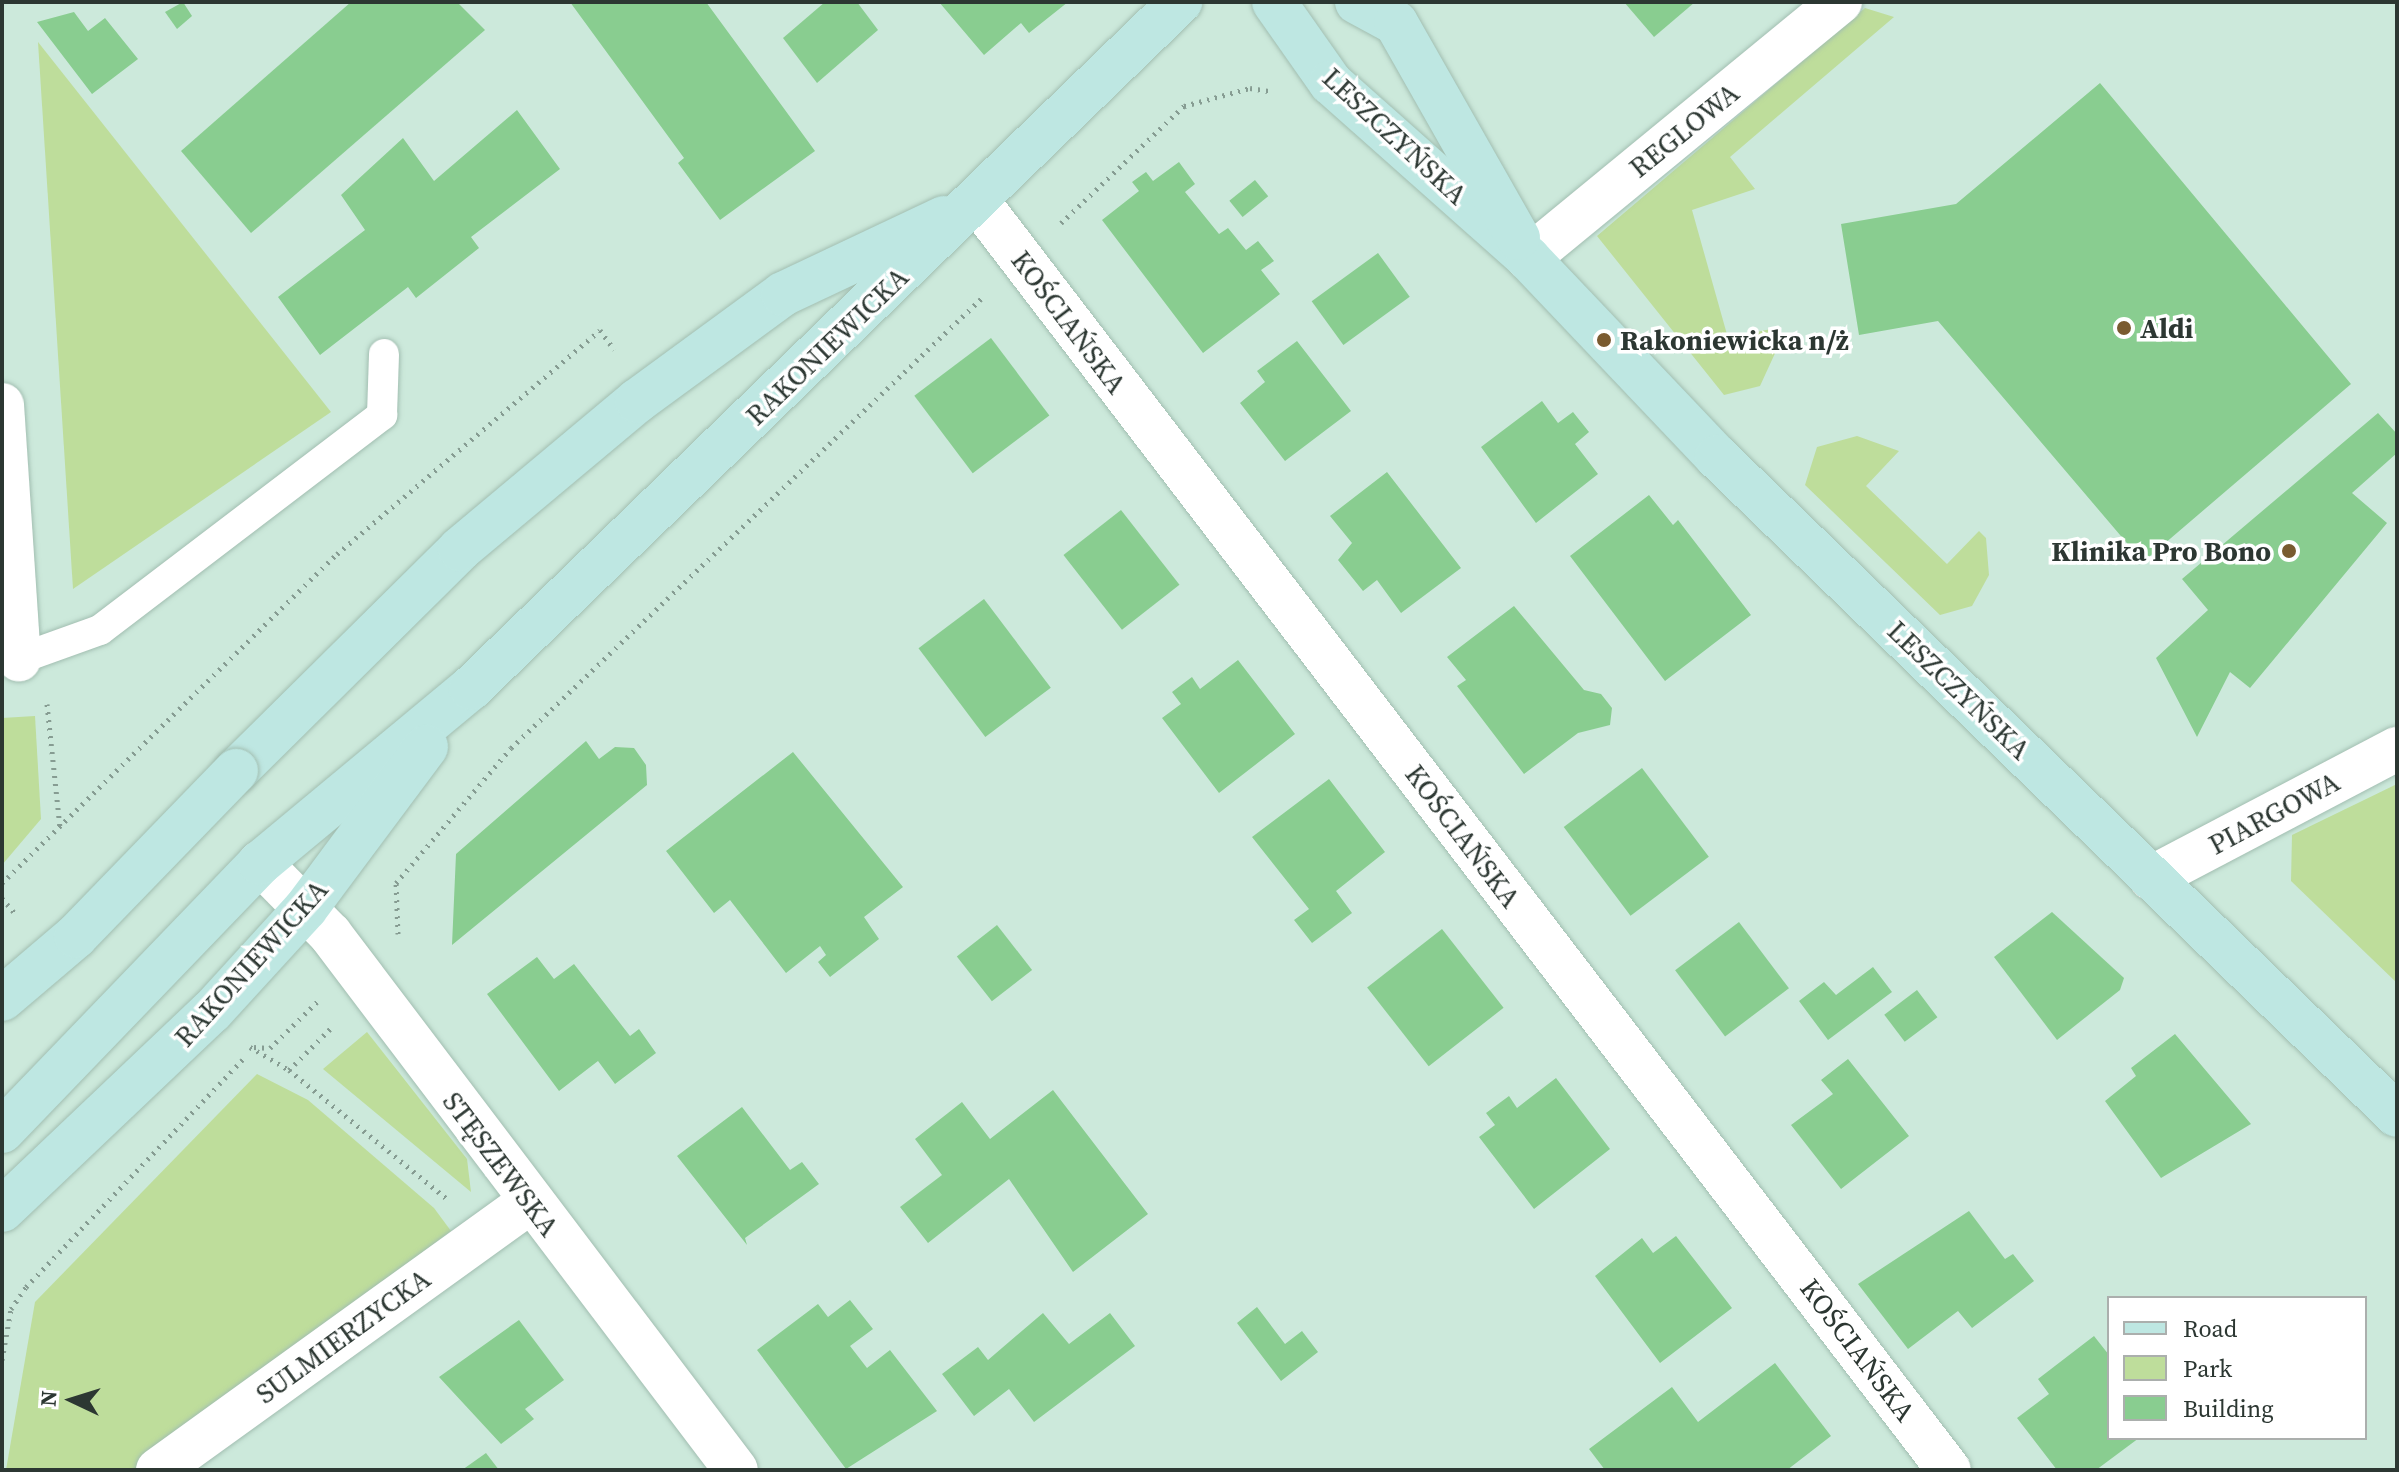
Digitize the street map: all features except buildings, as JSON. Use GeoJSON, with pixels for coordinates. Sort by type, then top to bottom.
{"type":"FeatureCollection","features":[{"type":"Feature","properties":{"kind":"street","name":"RAKONIEWICKA"},"geometry":{"type":"LineString","coordinates":[[2,1131],[260,863],[471,688],[978,202],[1180,2]]}},
{"type":"Feature","properties":{"kind":"street","name":"LESZCZYŃSKA"},"geometry":{"type":"LineString","coordinates":[[1274,2],[1331,83],[1528,258],[1717,457],[2397,1115]]}},
{"type":"Feature","properties":{"kind":"street","name":"LESZCZYŃSKA"},"geometry":{"type":"LineString","coordinates":[[1357,2],[1392,12],[1528,258]]}},
{"type":"Feature","properties":{"kind":"street","name":"REGLOWA"},"geometry":{"type":"LineString","coordinates":[[1528,258],[1840,2]]}},
{"type":"Feature","properties":{"kind":"street","name":"KOŚCIAŃSKA"},"geometry":{"type":"LineString","coordinates":[[978,202],[1949,1470]]}},
{"type":"Feature","properties":{"kind":"street"},"geometry":{"type":"LineString","coordinates":[[2,999],[76,936],[236,771],[460,549],[715,340],[783,294],[978,202]]}},
{"type":"Feature","properties":{"kind":"street"},"geometry":{"type":"LineString","coordinates":[[2,405],[19,659]]}},
{"type":"Feature","properties":{"kind":"street","name":"RAKONIEWICKA"},"geometry":{"type":"LineString","coordinates":[[2,1210],[201,1022],[306,908],[471,688]]}},
{"type":"Feature","properties":{"kind":"street","name":"PIARGOWA"},"geometry":{"type":"LineString","coordinates":[[2151,878],[2397,749]]}},
{"type":"Feature","properties":{"kind":"street","name":"STĘSZEWSKA"},"geometry":{"type":"LineString","coordinates":[[260,863],[306,908],[362,977],[529,1202],[736,1470]]}},
{"type":"Feature","properties":{"kind":"street","name":"SULMIERZYCKA"},"geometry":{"type":"LineString","coordinates":[[158,1470],[529,1202]]}},
{"type":"Feature","properties":{"kind":"lane"},"geometry":{"type":"LineString","coordinates":[[19,659],[100,630],[382,415],[384,354]]}},
{"type":"Feature","properties":{"kind":"path"},"geometry":{"type":"LineString","coordinates":[[249,1047],[270,1048],[362,977],[399,962],[396,883],[511,748],[1184,106],[1250,88],[1306,96],[1331,83]]}},
{"type":"Feature","properties":{"kind":"path"},"geometry":{"type":"LineString","coordinates":[[2,883],[337,554],[600,330],[618,354],[606,365]]}},
{"type":"Feature","properties":{"kind":"path"},"geometry":{"type":"LineString","coordinates":[[19,659],[53,714],[60,829]]}},
{"type":"Feature","properties":{"kind":"path"},"geometry":{"type":"LineString","coordinates":[[289,1070],[362,977]]}},
{"type":"Feature","properties":{"kind":"path"},"geometry":{"type":"LineString","coordinates":[[249,1047],[289,1070],[487,1232]]}},
{"type":"Feature","properties":{"kind":"path"},"geometry":{"type":"LineString","coordinates":[[2,1360],[11,1309],[26,1287],[239,1068],[249,1047]]}},
{"type":"Feature","properties":{"kind":"green space"},"geometry":{"type":"Polygon","coordinates":[[[1865,8],[1894,17],[1730,157],[1755,189],[1692,210],[1728,338],[1771,329],[1777,349],[1760,386],[1724,395],[1597,236],[1865,8]]]}},
{"type":"Feature","properties":{"kind":"green space"},"geometry":{"type":"Polygon","coordinates":[[[38,42],[331,412],[73,589],[38,42]]]}},
{"type":"Feature","properties":{"kind":"green space"},"geometry":{"type":"Polygon","coordinates":[[[1857,436],[1899,451],[1866,486],[1947,564],[1979,531],[1986,538],[1989,575],[1972,606],[1940,615],[1805,485],[1817,447],[1857,436]]]}},
{"type":"Feature","properties":{"kind":"green space"},"geometry":{"type":"Polygon","coordinates":[[[35,716],[41,819],[2,865],[2,718],[35,716]]]}},
{"type":"Feature","properties":{"kind":"green space"},"geometry":{"type":"Polygon","coordinates":[[[2397,784],[2397,983],[2291,881],[2292,835],[2397,784]]]}},
{"type":"Feature","properties":{"kind":"green space"},"geometry":{"type":"Polygon","coordinates":[[[367,1032],[467,1159],[471,1192],[323,1069],[367,1032]]]}},
{"type":"Feature","properties":{"kind":"green space"},"geometry":{"type":"Polygon","coordinates":[[[257,1074],[308,1100],[434,1208],[451,1231],[134,1470],[6,1470],[35,1302],[257,1074]]]}},
{"type":"Feature","properties":{"kind":"place","name":"Aldi"},"geometry":{"type":"Point","coordinates":[2124,328]}},
{"type":"Feature","properties":{"kind":"place","name":"Rakoniewicka n/ż"},"geometry":{"type":"Point","coordinates":[1604,340]}},
{"type":"Feature","properties":{"kind":"place","name":"Klinika Pro Bono"},"geometry":{"type":"Point","coordinates":[2289,551]}}]}
